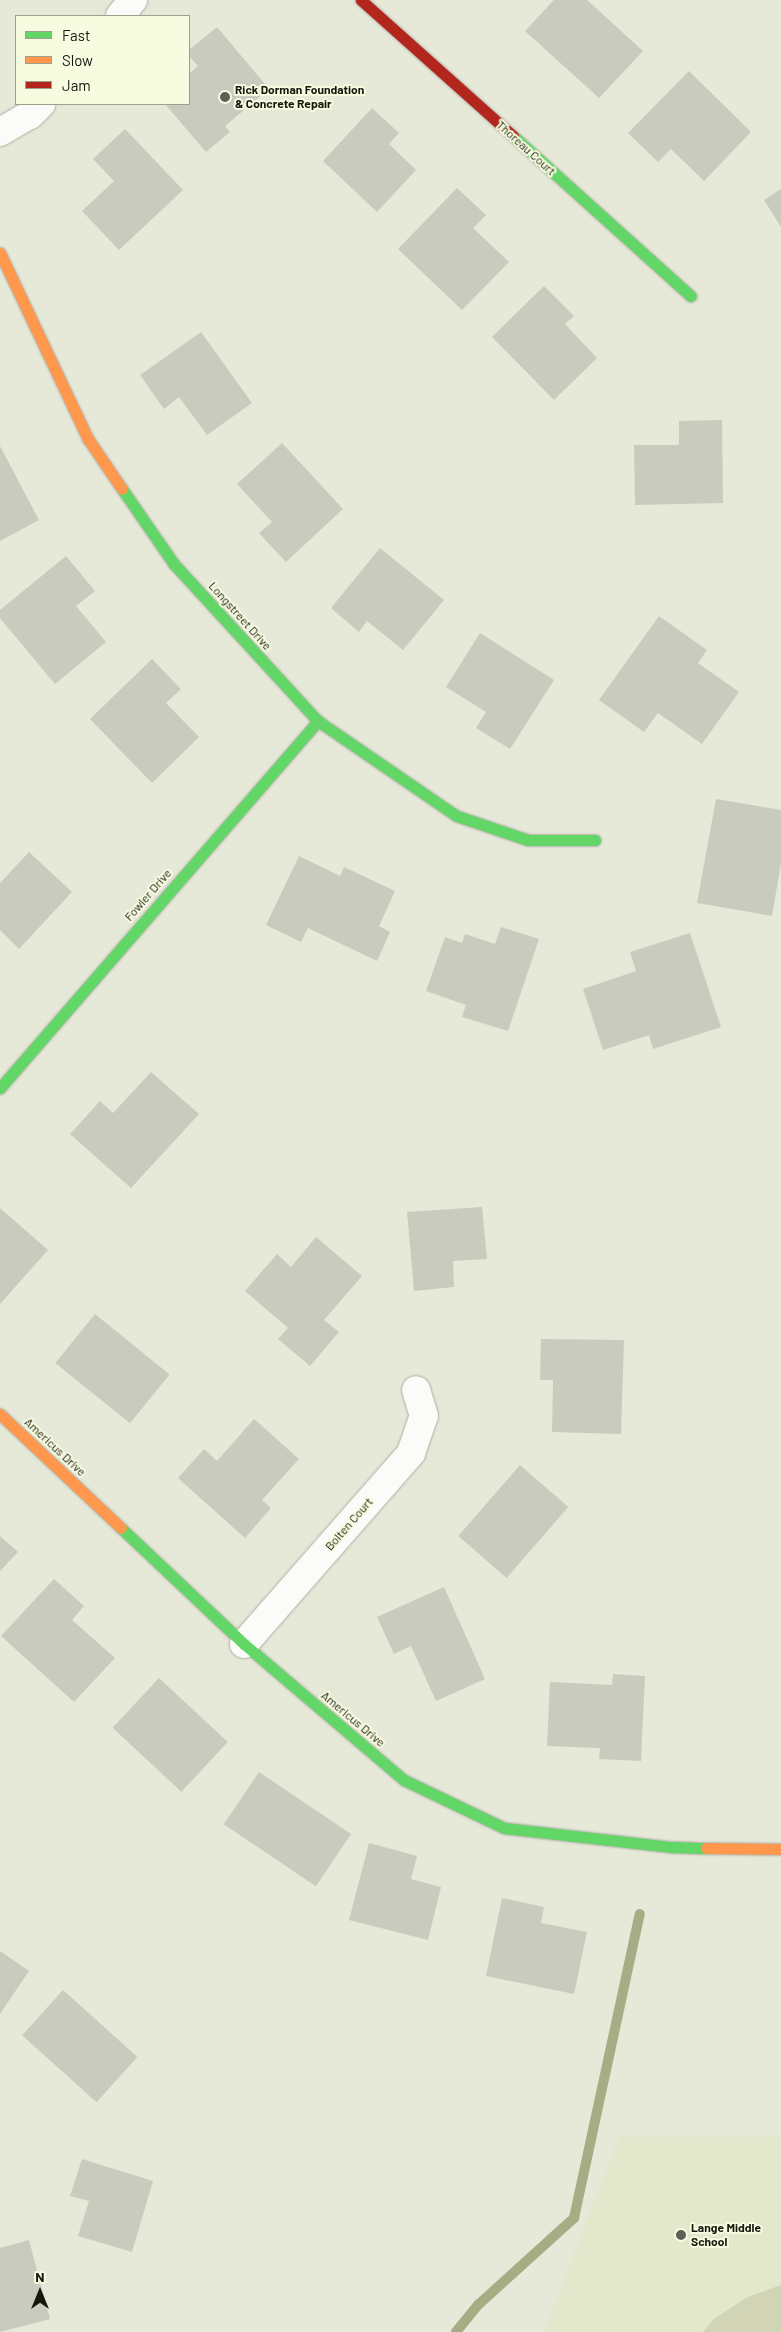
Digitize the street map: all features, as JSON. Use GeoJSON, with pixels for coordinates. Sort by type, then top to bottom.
{"type":"FeatureCollection","features":[{"type":"Feature","properties":{"kind":"street"},"geometry":{"type":"LineString","coordinates":[[121,15],[134,0]]}},
{"type":"Feature","properties":{"kind":"street","name":"Thoreau Court"},"geometry":{"type":"LineString","coordinates":[[361,0],[691,296]]}},
{"type":"Feature","properties":{"kind":"street"},"geometry":{"type":"LineString","coordinates":[[0,132],[30,115],[40,105]]}},
{"type":"Feature","properties":{"kind":"street","name":"Longstreet Drive"},"geometry":{"type":"LineString","coordinates":[[0,253],[88,439],[174,564],[318,721],[456,816],[528,840],[595,840]]}},
{"type":"Feature","properties":{"kind":"street","name":"Fowler Drive"},"geometry":{"type":"LineString","coordinates":[[0,1088],[318,721]]}},
{"type":"Feature","properties":{"kind":"street","name":"Bolten Court"},"geometry":{"type":"LineString","coordinates":[[244,1644],[411,1453],[424,1416],[416,1390]]}},
{"type":"Feature","properties":{"kind":"street","name":"Americus Drive"},"geometry":{"type":"LineString","coordinates":[[0,1414],[244,1644],[404,1780],[504,1828],[672,1847],[781,1850]]}},
{"type":"Feature","properties":{"kind":"shaded area","name":"Lange Middle School"},"geometry":{"type":"Polygon","coordinates":[[[619,2137],[781,2137],[781,2332],[544,2332],[619,2137]]]}},
{"type":"Feature","properties":{"kind":"shaded area"},"geometry":{"type":"Polygon","coordinates":[[[781,2285],[781,2332],[703,2332],[715,2318],[748,2297],[781,2285]]]}},
{"type":"Feature","properties":{"kind":"building"},"geometry":{"type":"Polygon","coordinates":[[[554,0],[587,0],[643,51],[599,98],[525,31],[554,0]]]}},
{"type":"Feature","properties":{"kind":"building","name":"Rick Dorman Foundation & Concrete Repair"},"geometry":{"type":"Polygon","coordinates":[[[217,27],[269,89],[225,126],[230,132],[206,152],[166,105],[190,105],[190,73],[198,66],[190,57],[190,49],[217,27]]]}},
{"type":"Feature","properties":{"kind":"building"},"geometry":{"type":"Polygon","coordinates":[[[689,71],[751,132],[704,181],[671,149],[658,162],[628,133],[689,71]]]}},
{"type":"Feature","properties":{"kind":"building"},"geometry":{"type":"Polygon","coordinates":[[[372,108],[399,133],[389,144],[416,170],[377,212],[323,161],[372,108]]]}},
{"type":"Feature","properties":{"kind":"building"},"geometry":{"type":"Polygon","coordinates":[[[125,129],[183,190],[119,250],[82,211],[114,181],[93,159],[125,129]]]}},
{"type":"Feature","properties":{"kind":"building"},"geometry":{"type":"Polygon","coordinates":[[[457,188],[486,215],[473,228],[509,262],[462,310],[398,249],[457,188]]]}},
{"type":"Feature","properties":{"kind":"building"},"geometry":{"type":"Polygon","coordinates":[[[781,189],[781,227],[764,200],[781,189]]]}},
{"type":"Feature","properties":{"kind":"building"},"geometry":{"type":"Polygon","coordinates":[[[544,286],[574,316],[565,324],[597,358],[554,400],[492,337],[544,286]]]}},
{"type":"Feature","properties":{"kind":"building"},"geometry":{"type":"Polygon","coordinates":[[[201,332],[252,403],[207,435],[179,397],[164,409],[140,375],[201,332]]]}},
{"type":"Feature","properties":{"kind":"building"},"geometry":{"type":"Polygon","coordinates":[[[722,420],[723,503],[635,505],[634,445],[679,445],[679,421],[722,420]]]}},
{"type":"Feature","properties":{"kind":"building"},"geometry":{"type":"Polygon","coordinates":[[[282,443],[343,509],[286,562],[259,533],[272,522],[237,484],[282,443]]]}},
{"type":"Feature","properties":{"kind":"building"},"geometry":{"type":"Polygon","coordinates":[[[0,446],[39,520],[0,541],[0,446]]]}},
{"type":"Feature","properties":{"kind":"building"},"geometry":{"type":"Polygon","coordinates":[[[380,548],[444,600],[403,650],[367,621],[359,632],[331,608],[380,548]]]}},
{"type":"Feature","properties":{"kind":"building"},"geometry":{"type":"Polygon","coordinates":[[[66,556],[95,591],[76,606],[106,642],[55,684],[0,618],[0,610],[66,556]]]}},
{"type":"Feature","properties":{"kind":"building"},"geometry":{"type":"Polygon","coordinates":[[[659,616],[707,650],[698,663],[739,692],[702,744],[658,713],[644,732],[599,700],[659,616]]]}},
{"type":"Feature","properties":{"kind":"building"},"geometry":{"type":"Polygon","coordinates":[[[480,633],[554,680],[510,749],[476,728],[486,712],[446,687],[480,633]]]}},
{"type":"Feature","properties":{"kind":"building"},"geometry":{"type":"Polygon","coordinates":[[[152,659],[181,689],[166,703],[199,737],[152,783],[90,719],[152,659]]]}},
{"type":"Feature","properties":{"kind":"building"},"geometry":{"type":"Polygon","coordinates":[[[716,799],[781,810],[781,863],[772,916],[697,903],[716,799]]]}},
{"type":"Feature","properties":{"kind":"building"},"geometry":{"type":"Polygon","coordinates":[[[29,852],[72,892],[19,949],[0,930],[0,883],[29,852]]]}},
{"type":"Feature","properties":{"kind":"building"},"geometry":{"type":"Polygon","coordinates":[[[299,856],[340,876],[344,867],[395,891],[379,926],[390,932],[377,961],[308,928],[301,942],[266,925],[299,856]]]}},
{"type":"Feature","properties":{"kind":"building"},"geometry":{"type":"Polygon","coordinates":[[[501,927],[539,939],[508,1031],[462,1017],[466,1005],[426,991],[445,937],[462,943],[465,934],[495,944],[501,927]]]}},
{"type":"Feature","properties":{"kind":"building"},"geometry":{"type":"Polygon","coordinates":[[[690,933],[721,1027],[653,1049],[649,1035],[603,1050],[583,989],[636,971],[630,952],[690,933]]]}},
{"type":"Feature","properties":{"kind":"building"},"geometry":{"type":"Polygon","coordinates":[[[151,1072],[199,1114],[131,1188],[70,1134],[100,1101],[113,1113],[151,1072]]]}},
{"type":"Feature","properties":{"kind":"building"},"geometry":{"type":"Polygon","coordinates":[[[482,1207],[487,1259],[453,1261],[454,1287],[414,1291],[407,1212],[482,1207]]]}},
{"type":"Feature","properties":{"kind":"building"},"geometry":{"type":"Polygon","coordinates":[[[0,1208],[48,1250],[0,1304],[0,1208]]]}},
{"type":"Feature","properties":{"kind":"building"},"geometry":{"type":"Polygon","coordinates":[[[316,1237],[362,1276],[324,1320],[339,1332],[310,1366],[278,1339],[288,1328],[245,1291],[277,1254],[291,1267],[316,1237]]]}},
{"type":"Feature","properties":{"kind":"building"},"geometry":{"type":"Polygon","coordinates":[[[95,1314],[170,1374],[130,1423],[55,1363],[95,1314]]]}},
{"type":"Feature","properties":{"kind":"building"},"geometry":{"type":"Polygon","coordinates":[[[541,1339],[624,1340],[621,1434],[552,1432],[553,1380],[540,1380],[541,1339]]]}},
{"type":"Feature","properties":{"kind":"building"},"geometry":{"type":"Polygon","coordinates":[[[254,1419],[299,1459],[262,1500],[271,1508],[245,1538],[178,1478],[204,1449],[217,1461],[254,1419]]]}},
{"type":"Feature","properties":{"kind":"building"},"geometry":{"type":"Polygon","coordinates":[[[520,1465],[568,1507],[507,1578],[458,1536],[520,1465]]]}},
{"type":"Feature","properties":{"kind":"building"},"geometry":{"type":"Polygon","coordinates":[[[0,1536],[18,1552],[0,1571],[0,1536]]]}},
{"type":"Feature","properties":{"kind":"building"},"geometry":{"type":"Polygon","coordinates":[[[54,1579],[84,1606],[72,1620],[115,1658],[74,1702],[1,1636],[54,1579]]]}},
{"type":"Feature","properties":{"kind":"building"},"geometry":{"type":"Polygon","coordinates":[[[444,1587],[485,1679],[436,1701],[411,1646],[394,1654],[377,1617],[444,1587]]]}},
{"type":"Feature","properties":{"kind":"building"},"geometry":{"type":"Polygon","coordinates":[[[613,1674],[645,1676],[641,1761],[599,1759],[600,1748],[547,1746],[550,1682],[612,1685],[613,1674]]]}},
{"type":"Feature","properties":{"kind":"building"},"geometry":{"type":"Polygon","coordinates":[[[159,1678],[228,1742],[181,1792],[113,1728],[159,1678]]]}},
{"type":"Feature","properties":{"kind":"building"},"geometry":{"type":"Polygon","coordinates":[[[259,1772],[351,1834],[316,1886],[224,1824],[259,1772]]]}},
{"type":"Feature","properties":{"kind":"building"},"geometry":{"type":"Polygon","coordinates":[[[369,1843],[417,1856],[411,1879],[441,1887],[428,1940],[349,1920],[369,1843]]]}},
{"type":"Feature","properties":{"kind":"building"},"geometry":{"type":"Polygon","coordinates":[[[502,1898],[544,1907],[541,1923],[587,1932],[574,1994],[486,1976],[502,1898]]]}},
{"type":"Feature","properties":{"kind":"building"},"geometry":{"type":"Polygon","coordinates":[[[0,1951],[29,1971],[0,2014],[0,1951]]]}},
{"type":"Feature","properties":{"kind":"building"},"geometry":{"type":"Polygon","coordinates":[[[63,1990],[137,2057],[96,2102],[22,2035],[63,1990]]]}},
{"type":"Feature","properties":{"kind":"building"},"geometry":{"type":"Polygon","coordinates":[[[82,2159],[153,2181],[132,2252],[78,2236],[89,2201],[70,2196],[82,2159]]]}},
{"type":"Feature","properties":{"kind":"building"},"geometry":{"type":"Polygon","coordinates":[[[29,2240],[50,2319],[0,2332],[0,2248],[29,2240]]]}},
{"type":"Feature","properties":{"kind":"waterway"},"geometry":{"type":"LineString","coordinates":[[456,2332],[478,2305],[574,2218],[640,1914]]}},
{"type":"Feature","properties":{"kind":"traffic: fast"},"geometry":{"type":"LineString","coordinates":[[513,136],[691,296]]}},
{"type":"Feature","properties":{"kind":"traffic: fast"},"geometry":{"type":"LineString","coordinates":[[122,489],[174,564],[318,721],[457,816],[528,840],[595,840]]}},
{"type":"Feature","properties":{"kind":"traffic: fast"},"geometry":{"type":"LineString","coordinates":[[0,1088],[318,721]]}},
{"type":"Feature","properties":{"kind":"traffic: fast"},"geometry":{"type":"LineString","coordinates":[[121,1528],[244,1644],[404,1780],[504,1828],[672,1847],[706,1848]]}},
{"type":"Feature","properties":{"kind":"traffic: slow"},"geometry":{"type":"LineString","coordinates":[[0,253],[88,439],[122,489]]}},
{"type":"Feature","properties":{"kind":"traffic: slow"},"geometry":{"type":"LineString","coordinates":[[0,1414],[121,1528]]}},
{"type":"Feature","properties":{"kind":"traffic: slow"},"geometry":{"type":"LineString","coordinates":[[706,1848],[781,1849]]}},
{"type":"Feature","properties":{"kind":"traffic: jam"},"geometry":{"type":"LineString","coordinates":[[361,0],[513,136]]}},
{"type":"Feature","properties":{"kind":"place","name":"Rick Dorman Foundation & Concrete Repair"},"geometry":{"type":"Point","coordinates":[225,97]}},
{"type":"Feature","properties":{"kind":"place","name":"Lange Middle School"},"geometry":{"type":"Point","coordinates":[681,2235]}}]}
